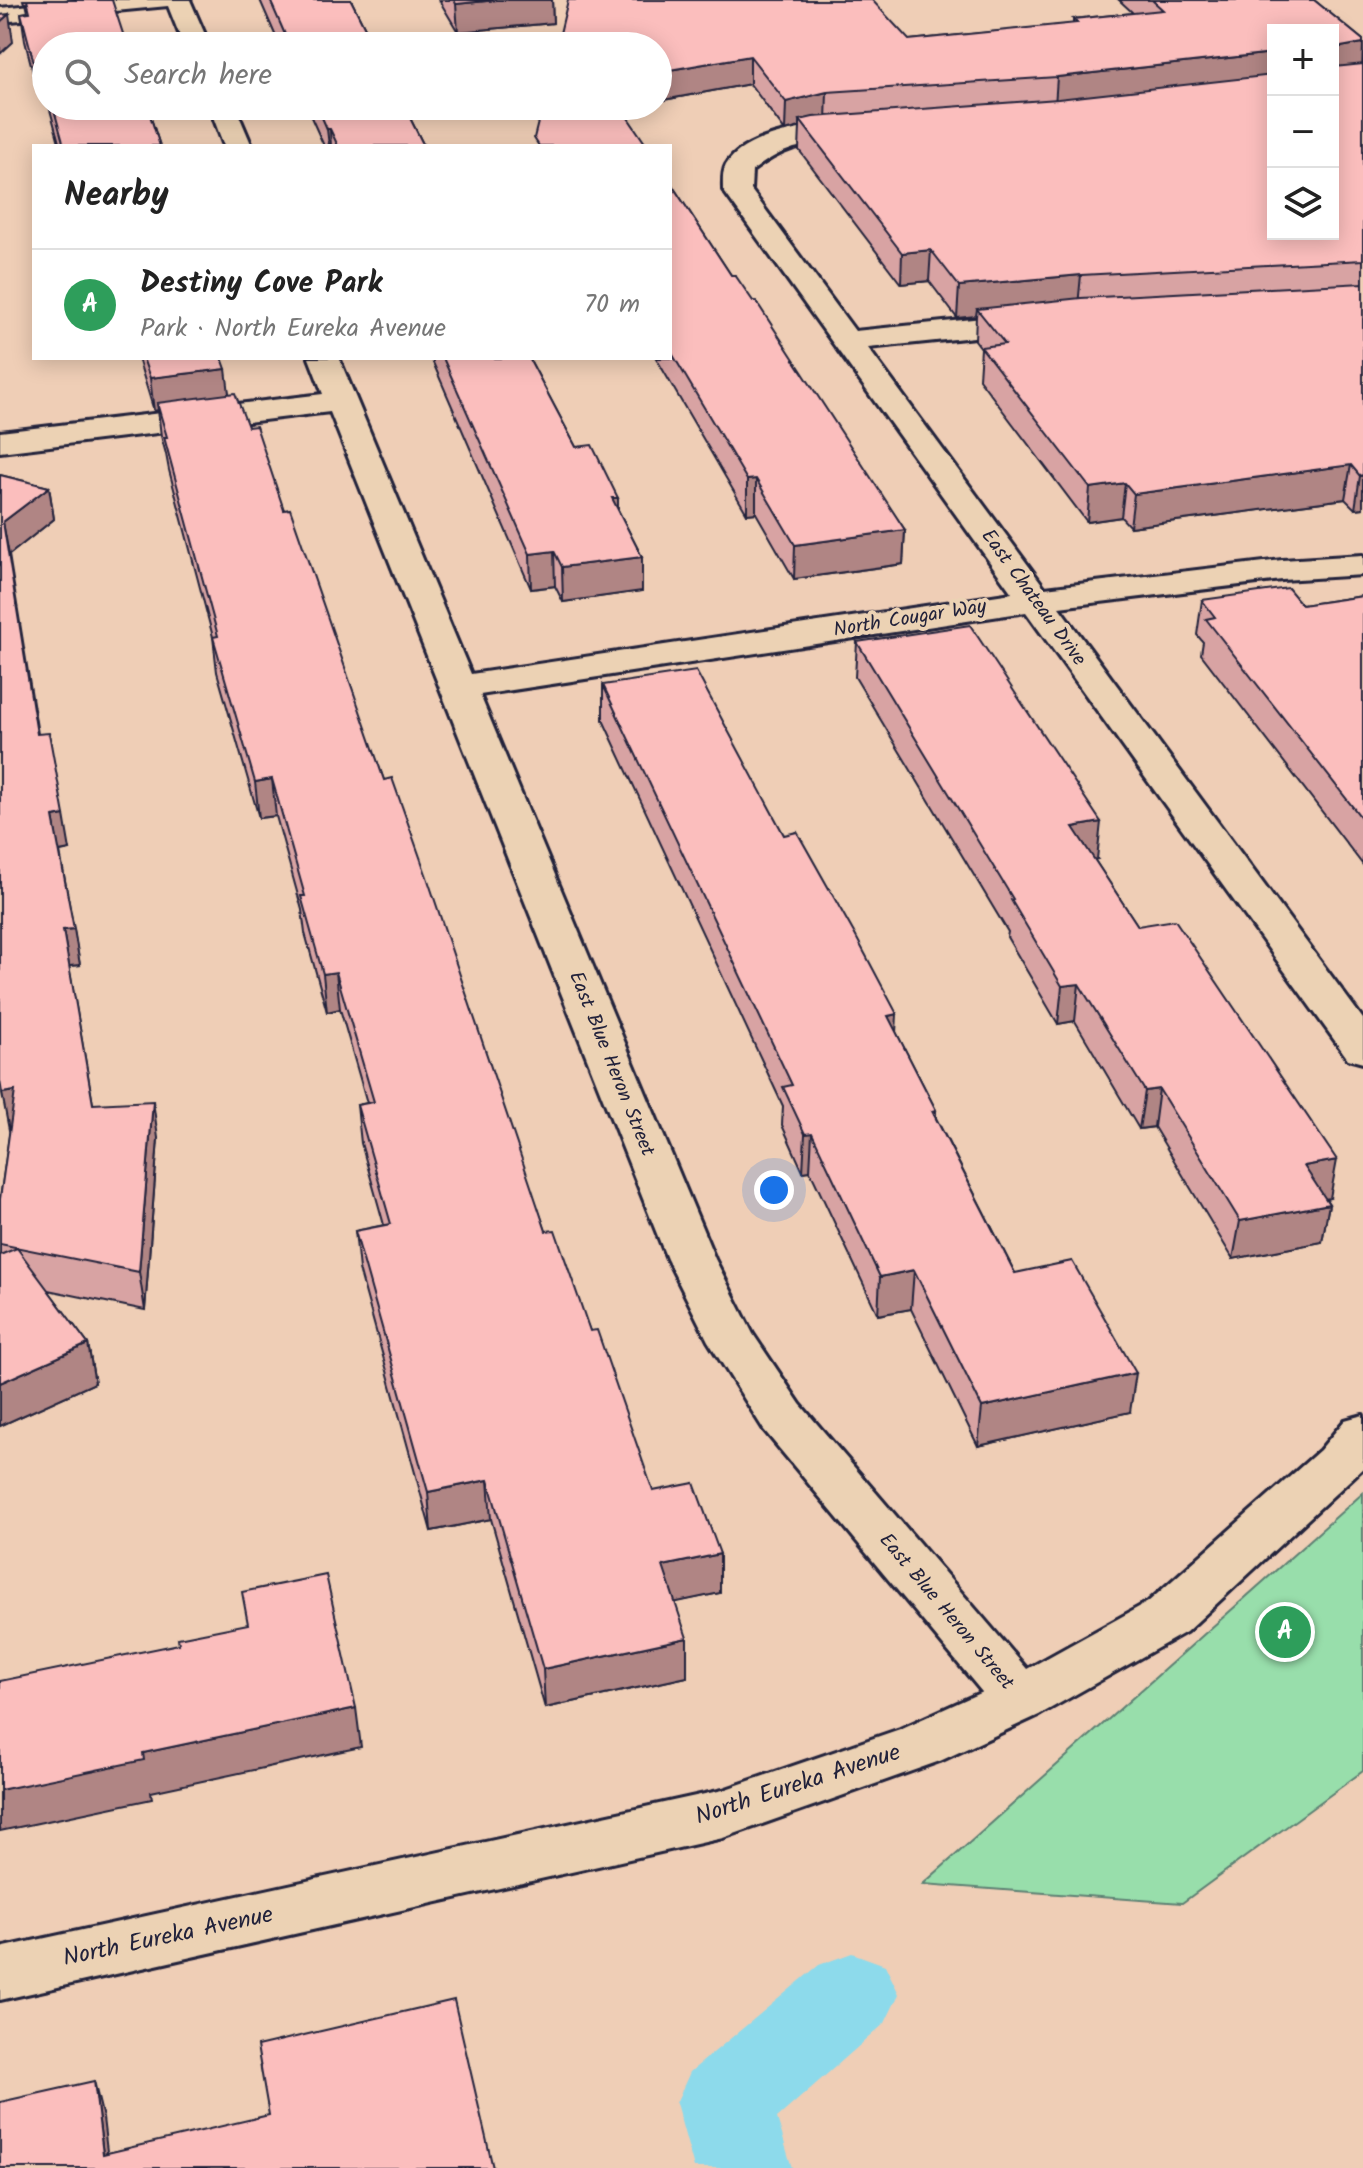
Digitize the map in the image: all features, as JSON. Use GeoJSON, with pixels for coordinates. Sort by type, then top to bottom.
{"type":"FeatureCollection","features":[{"type":"Feature","properties":{"kind":"street"},"geometry":{"type":"LineString","coordinates":[[0,15],[165,0]]}},
{"type":"Feature","properties":{"kind":"street"},"geometry":{"type":"LineString","coordinates":[[178,0],[191,32]]}},
{"type":"Feature","properties":{"kind":"street"},"geometry":{"type":"LineString","coordinates":[[228,120],[237,144]]}},
{"type":"Feature","properties":{"kind":"street","name":"East Chateau Drive"},"geometry":{"type":"LineString","coordinates":[[887,128],[814,134],[763,148],[738,168],[737,190],[1363,1049]]}},
{"type":"Feature","properties":{"kind":"street"},"geometry":{"type":"LineString","coordinates":[[846,341],[1063,319]]}},
{"type":"Feature","properties":{"kind":"street","name":"East Blue Heron Street"},"geometry":{"type":"LineString","coordinates":[[325,360],[691,1259],[732,1341],[782,1417],[1020,1699]]}},
{"type":"Feature","properties":{"kind":"street"},"geometry":{"type":"LineString","coordinates":[[0,442],[342,401]]}},
{"type":"Feature","properties":{"kind":"street","name":"North Cougar Way"},"geometry":{"type":"LineString","coordinates":[[458,687],[1033,600],[1282,570],[1363,565]]}},
{"type":"Feature","properties":{"kind":"street","name":"North Eureka Avenue"},"geometry":{"type":"LineString","coordinates":[[0,1974],[723,1814],[920,1745],[1020,1699],[1167,1617],[1338,1463],[1363,1433]]}},
{"type":"Feature","properties":{"kind":"green space"},"geometry":{"type":"Polygon","coordinates":[[[1363,1493],[1363,1771],[1182,1903],[923,1884],[1363,1493]]]}},
{"type":"Feature","properties":{"kind":"building"},"geometry":{"type":"Polygon","coordinates":[[[27,0],[112,0],[122,32],[32,32],[32,55],[21,13],[30,12],[27,0]]]}},
{"type":"Feature","properties":{"kind":"building"},"geometry":{"type":"Polygon","coordinates":[[[270,0],[351,0],[367,32],[284,32],[270,0]]]}},
{"type":"Feature","properties":{"kind":"building"},"geometry":{"type":"Polygon","coordinates":[[[454,0],[497,0],[456,4],[454,0]]]}},
{"type":"Feature","properties":{"kind":"building"},"geometry":{"type":"Polygon","coordinates":[[[568,0],[872,0],[909,40],[1077,23],[1073,19],[1163,10],[1152,0],[1314,0],[1363,43],[1339,47],[1339,24],[1267,24],[1267,54],[1057,77],[827,92],[786,102],[750,56],[672,70],[672,32],[560,32],[568,0]]]}},
{"type":"Feature","properties":{"kind":"building"},"geometry":{"type":"Polygon","coordinates":[[[1363,64],[1363,260],[1081,275],[959,286],[931,250],[902,253],[800,120],[1058,99],[1267,76],[1267,240],[1339,240],[1339,67],[1363,64]]]}},
{"type":"Feature","properties":{"kind":"building"},"geometry":{"type":"Polygon","coordinates":[[[57,120],[152,120],[159,144],[63,144],[57,120]]]}},
{"type":"Feature","properties":{"kind":"building"},"geometry":{"type":"Polygon","coordinates":[[[323,120],[411,120],[423,144],[337,144],[330,129],[323,120]]]}},
{"type":"Feature","properties":{"kind":"building"},"geometry":{"type":"Polygon","coordinates":[[[538,120],[629,120],[646,144],[538,144],[534,138],[538,120]]]}},
{"type":"Feature","properties":{"kind":"building"},"geometry":{"type":"Polygon","coordinates":[[[672,185],[731,275],[735,275],[756,301],[905,530],[795,545],[756,479],[747,480],[672,353],[672,185]]]}},
{"type":"Feature","properties":{"kind":"building"},"geometry":{"type":"Polygon","coordinates":[[[1363,283],[1363,475],[1360,476],[1351,465],[1134,494],[1125,483],[1090,488],[981,347],[1005,344],[977,309],[1081,298],[1363,283]]]}},
{"type":"Feature","properties":{"kind":"building"},"geometry":{"type":"Polygon","coordinates":[[[144,360],[223,360],[226,369],[150,378],[144,360]]]}},
{"type":"Feature","properties":{"kind":"building"},"geometry":{"type":"Polygon","coordinates":[[[444,360],[530,360],[576,447],[592,445],[618,498],[612,498],[642,557],[562,567],[554,551],[530,554],[444,360]]]}},
{"type":"Feature","properties":{"kind":"building"},"geometry":{"type":"Polygon","coordinates":[[[235,393],[248,427],[256,426],[284,510],[290,509],[384,780],[392,778],[546,1231],[555,1230],[590,1331],[597,1330],[653,1491],[694,1483],[720,1554],[663,1566],[687,1638],[543,1669],[488,1480],[428,1492],[355,1231],[391,1224],[357,1105],[374,1102],[336,972],[323,974],[272,779],[255,782],[213,637],[218,636],[157,403],[235,393]]]}},
{"type":"Feature","properties":{"kind":"building"},"geometry":{"type":"Polygon","coordinates":[[[0,475],[49,487],[3,522],[37,734],[49,733],[64,815],[53,817],[74,929],[63,930],[93,1104],[153,1101],[139,1272],[0,1244],[0,1199],[15,1091],[2,1093],[0,1081],[0,475]]]}},
{"type":"Feature","properties":{"kind":"building"},"geometry":{"type":"Polygon","coordinates":[[[1288,588],[1302,605],[1363,596],[1363,820],[1206,619],[1215,617],[1202,600],[1288,588]]]}},
{"type":"Feature","properties":{"kind":"building"},"geometry":{"type":"Polygon","coordinates":[[[970,625],[1101,822],[1073,827],[1138,926],[1175,920],[1337,1160],[1304,1166],[1329,1204],[1240,1221],[1159,1089],[1145,1091],[1079,984],[1062,986],[1013,899],[857,642],[970,625]]]}},
{"type":"Feature","properties":{"kind":"building"},"geometry":{"type":"Polygon","coordinates":[[[696,671],[784,835],[797,832],[897,1014],[888,1016],[936,1110],[932,1111],[1015,1273],[1072,1261],[1136,1373],[982,1407],[914,1270],[880,1277],[812,1133],[805,1134],[783,1087],[792,1085],[603,685],[696,671]]]}},
{"type":"Feature","properties":{"kind":"building"},"geometry":{"type":"Polygon","coordinates":[[[17,1248],[88,1344],[0,1383],[0,1255],[17,1248]]]}},
{"type":"Feature","properties":{"kind":"building"},"geometry":{"type":"Polygon","coordinates":[[[326,1575],[356,1708],[143,1753],[144,1760],[0,1790],[0,1681],[179,1644],[178,1638],[248,1624],[242,1592],[326,1575]]]}},
{"type":"Feature","properties":{"kind":"building"},"geometry":{"type":"Polygon","coordinates":[[[454,2000],[493,2168],[0,2168],[0,2102],[94,2081],[103,2154],[269,2115],[257,2046],[454,2000]]]}},
{"type":"Feature","properties":{"kind":"waterway"},"geometry":{"type":"LineString","coordinates":[[743,2168],[724,2103],[852,1994]]}},
{"type":"Feature","properties":{"kind":"place","name":"Destiny Cove Park"},"geometry":{"type":"Point","coordinates":[1285,1632]}}]}
